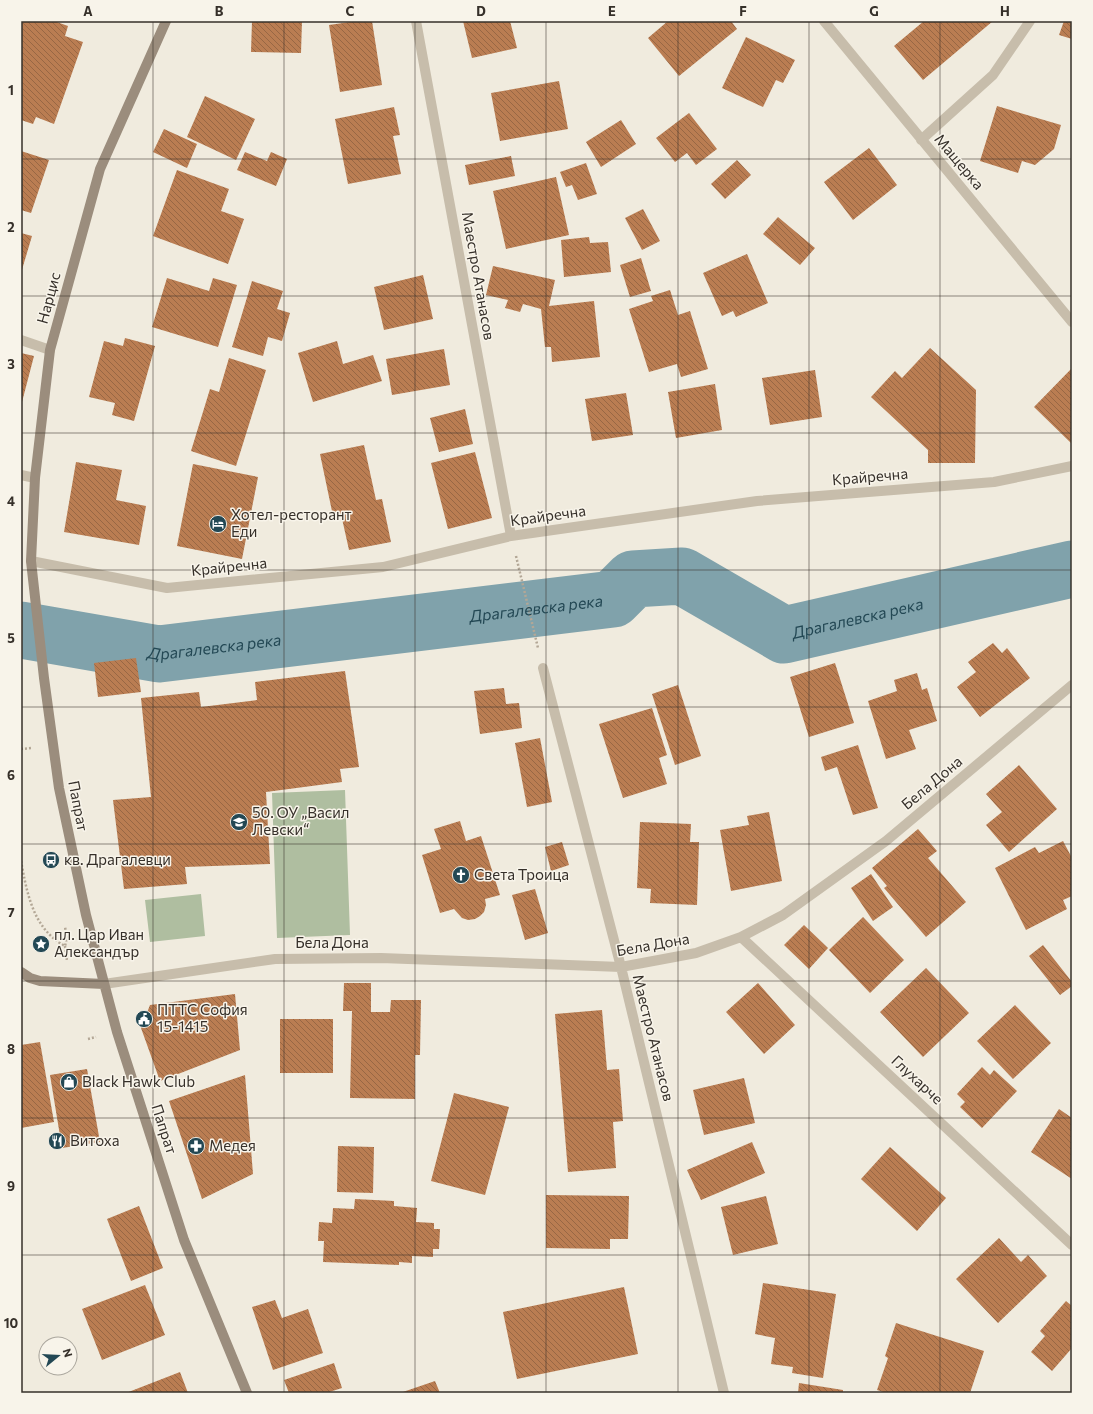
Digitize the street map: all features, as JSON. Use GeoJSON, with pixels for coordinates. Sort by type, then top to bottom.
{"type":"FeatureCollection","features":[{"type":"Feature","properties":{"kind":"main road","name":"Нарцис"},"geometry":{"type":"LineString","coordinates":[[35,600],[31,561],[35,478],[50,350],[100,169],[166,21]]}},
{"type":"Feature","properties":{"kind":"main road","name":"Папрат"},"geometry":{"type":"LineString","coordinates":[[35,600],[59,788],[86,915],[104,984],[117,1032],[184,1240],[247,1393]]}},
{"type":"Feature","properties":{"kind":"main road"},"geometry":{"type":"LineString","coordinates":[[22,973],[30,978],[40,980],[104,984]]}},
{"type":"Feature","properties":{"kind":"street","name":"Маестро Атанасов"},"geometry":{"type":"LineString","coordinates":[[416,21],[511,536]]}},
{"type":"Feature","properties":{"kind":"street","name":"Мащерка"},"geometry":{"type":"LineString","coordinates":[[824,21],[1072,322]]}},
{"type":"Feature","properties":{"kind":"street"},"geometry":{"type":"LineString","coordinates":[[921,140],[993,74],[1030,21]]}},
{"type":"Feature","properties":{"kind":"street"},"geometry":{"type":"LineString","coordinates":[[21,340],[50,350]]}},
{"type":"Feature","properties":{"kind":"street","name":"Крайречна"},"geometry":{"type":"LineString","coordinates":[[31,561],[167,588],[383,566],[511,536],[757,501],[994,482],[1072,466]]}},
{"type":"Feature","properties":{"kind":"street"},"geometry":{"type":"LineString","coordinates":[[21,475],[35,478]]}},
{"type":"Feature","properties":{"kind":"street","name":"Маестро Атанасов"},"geometry":{"type":"LineString","coordinates":[[543,668],[621,967],[724,1393]]}},
{"type":"Feature","properties":{"kind":"street","name":"Бела Дона"},"geometry":{"type":"LineString","coordinates":[[104,984],[275,959],[382,958],[621,967],[696,953],[741,937],[783,915],[886,841],[1072,685]]}},
{"type":"Feature","properties":{"kind":"street","name":"Глухарче"},"geometry":{"type":"LineString","coordinates":[[741,937],[1072,1245]]}},
{"type":"Feature","properties":{"kind":"path"},"geometry":{"type":"LineString","coordinates":[[520,576],[543,668]]}},
{"type":"Feature","properties":{"kind":"path"},"geometry":{"type":"LineString","coordinates":[[21,749],[28,748]]}},
{"type":"Feature","properties":{"kind":"path"},"geometry":{"type":"LineString","coordinates":[[21,861],[25,884],[34,913],[45,930],[58,942]]}},
{"type":"Feature","properties":{"kind":"path"},"geometry":{"type":"LineString","coordinates":[[88,1039],[98,1036]]}},
{"type":"Feature","properties":{"kind":"green space"},"geometry":{"type":"Polygon","coordinates":[[[345,790],[350,935],[277,938],[272,793],[345,790]]]}},
{"type":"Feature","properties":{"kind":"green space"},"geometry":{"type":"Polygon","coordinates":[[[201,894],[205,936],[150,942],[145,900],[201,894]]]}},
{"type":"Feature","properties":{"kind":"building"},"geometry":{"type":"Polygon","coordinates":[[[21,21],[54,21],[68,26],[65,36],[83,42],[54,124],[36,117],[33,124],[21,120],[21,21]]]}},
{"type":"Feature","properties":{"kind":"building"},"geometry":{"type":"Polygon","coordinates":[[[252,21],[302,21],[301,53],[251,52],[252,21]]]}},
{"type":"Feature","properties":{"kind":"building"},"geometry":{"type":"Polygon","coordinates":[[[357,21],[372,21],[382,85],[340,92],[329,25],[357,21]]]}},
{"type":"Feature","properties":{"kind":"building"},"geometry":{"type":"Polygon","coordinates":[[[463,21],[510,21],[517,48],[472,58],[463,21]]]}},
{"type":"Feature","properties":{"kind":"building"},"geometry":{"type":"Polygon","coordinates":[[[668,21],[731,21],[737,29],[679,76],[648,38],[668,21]]]}},
{"type":"Feature","properties":{"kind":"building"},"geometry":{"type":"Polygon","coordinates":[[[924,21],[993,21],[923,80],[894,46],[924,21]]]}},
{"type":"Feature","properties":{"kind":"building"},"geometry":{"type":"Polygon","coordinates":[[[1064,21],[1072,21],[1072,39],[1059,35],[1064,21]]]}},
{"type":"Feature","properties":{"kind":"building"},"geometry":{"type":"Polygon","coordinates":[[[746,37],[795,60],[783,83],[776,80],[763,107],[722,88],[746,37]]]}},
{"type":"Feature","properties":{"kind":"building"},"geometry":{"type":"Polygon","coordinates":[[[559,81],[568,129],[500,141],[491,93],[559,81]]]}},
{"type":"Feature","properties":{"kind":"building"},"geometry":{"type":"Polygon","coordinates":[[[205,96],[255,119],[236,160],[187,137],[205,96]]]}},
{"type":"Feature","properties":{"kind":"building"},"geometry":{"type":"Polygon","coordinates":[[[997,106],[1061,125],[1054,149],[1035,165],[1022,161],[1018,173],[980,161],[997,106]]]}},
{"type":"Feature","properties":{"kind":"building"},"geometry":{"type":"Polygon","coordinates":[[[394,107],[400,135],[393,136],[401,174],[348,184],[335,119],[394,107]]]}},
{"type":"Feature","properties":{"kind":"building"},"geometry":{"type":"Polygon","coordinates":[[[689,113],[717,149],[696,165],[687,153],[675,162],[656,138],[689,113]]]}},
{"type":"Feature","properties":{"kind":"building"},"geometry":{"type":"Polygon","coordinates":[[[621,120],[636,144],[601,167],[586,142],[621,120]]]}},
{"type":"Feature","properties":{"kind":"building"},"geometry":{"type":"Polygon","coordinates":[[[164,129],[197,144],[187,168],[153,152],[164,129]]]}},
{"type":"Feature","properties":{"kind":"building"},"geometry":{"type":"Polygon","coordinates":[[[869,148],[897,185],[853,220],[824,182],[869,148]]]}},
{"type":"Feature","properties":{"kind":"building"},"geometry":{"type":"Polygon","coordinates":[[[21,151],[49,160],[31,213],[21,210],[21,151]]]}},
{"type":"Feature","properties":{"kind":"building"},"geometry":{"type":"Polygon","coordinates":[[[245,152],[267,161],[271,152],[287,159],[276,186],[237,170],[245,152]]]}},
{"type":"Feature","properties":{"kind":"building"},"geometry":{"type":"Polygon","coordinates":[[[511,156],[515,176],[469,185],[465,165],[511,156]]]}},
{"type":"Feature","properties":{"kind":"building"},"geometry":{"type":"Polygon","coordinates":[[[737,160],[751,175],[725,199],[711,184],[737,160]]]}},
{"type":"Feature","properties":{"kind":"building"},"geometry":{"type":"Polygon","coordinates":[[[586,163],[597,194],[578,200],[572,185],[566,187],[560,172],[586,163]]]}},
{"type":"Feature","properties":{"kind":"building"},"geometry":{"type":"Polygon","coordinates":[[[177,170],[229,189],[221,211],[244,219],[228,264],[153,236],[177,170]]]}},
{"type":"Feature","properties":{"kind":"building"},"geometry":{"type":"Polygon","coordinates":[[[556,177],[569,235],[506,249],[493,191],[556,177]]]}},
{"type":"Feature","properties":{"kind":"building"},"geometry":{"type":"Polygon","coordinates":[[[643,209],[660,241],[642,250],[625,218],[643,209]]]}},
{"type":"Feature","properties":{"kind":"building"},"geometry":{"type":"Polygon","coordinates":[[[778,217],[815,248],[800,265],[763,234],[778,217]]]}},
{"type":"Feature","properties":{"kind":"building"},"geometry":{"type":"Polygon","coordinates":[[[21,233],[32,236],[21,273],[21,233]]]}},
{"type":"Feature","properties":{"kind":"building"},"geometry":{"type":"Polygon","coordinates":[[[589,237],[590,243],[608,242],[611,272],[564,277],[561,240],[589,237]]]}},
{"type":"Feature","properties":{"kind":"building"},"geometry":{"type":"Polygon","coordinates":[[[747,254],[768,303],[736,317],[733,311],[722,316],[703,273],[747,254]]]}},
{"type":"Feature","properties":{"kind":"building"},"geometry":{"type":"Polygon","coordinates":[[[641,258],[651,291],[630,297],[620,265],[641,258]]]}},
{"type":"Feature","properties":{"kind":"building"},"geometry":{"type":"Polygon","coordinates":[[[493,266],[555,280],[549,306],[594,301],[600,357],[552,362],[551,347],[545,347],[541,309],[523,304],[520,312],[505,308],[508,300],[486,295],[493,266]]]}},
{"type":"Feature","properties":{"kind":"building"},"geometry":{"type":"Polygon","coordinates":[[[423,275],[433,319],[384,330],[374,287],[423,275]]]}},
{"type":"Feature","properties":{"kind":"building"},"geometry":{"type":"Polygon","coordinates":[[[167,278],[209,291],[213,278],[237,285],[218,347],[152,327],[167,278]]]}},
{"type":"Feature","properties":{"kind":"building"},"geometry":{"type":"Polygon","coordinates":[[[252,281],[283,291],[277,309],[290,313],[282,341],[268,337],[263,356],[232,347],[252,281]]]}},
{"type":"Feature","properties":{"kind":"building"},"geometry":{"type":"Polygon","coordinates":[[[670,290],[678,315],[690,311],[708,369],[681,377],[677,364],[649,372],[629,309],[653,301],[651,296],[670,290]]]}},
{"type":"Feature","properties":{"kind":"building"},"geometry":{"type":"Polygon","coordinates":[[[125,338],[155,346],[134,421],[112,415],[115,403],[89,397],[104,341],[123,346],[125,338]]]}},
{"type":"Feature","properties":{"kind":"building"},"geometry":{"type":"Polygon","coordinates":[[[337,341],[343,364],[373,355],[382,381],[313,402],[298,353],[337,341]]]}},
{"type":"Feature","properties":{"kind":"building"},"geometry":{"type":"Polygon","coordinates":[[[930,348],[976,390],[975,463],[928,463],[928,450],[871,397],[895,371],[902,378],[930,348]]]}},
{"type":"Feature","properties":{"kind":"building"},"geometry":{"type":"Polygon","coordinates":[[[444,349],[450,385],[392,395],[386,359],[444,349]]]}},
{"type":"Feature","properties":{"kind":"building"},"geometry":{"type":"Polygon","coordinates":[[[21,353],[34,356],[22,402],[21,402],[21,353]]]}},
{"type":"Feature","properties":{"kind":"building"},"geometry":{"type":"Polygon","coordinates":[[[229,358],[266,370],[236,466],[191,451],[210,389],[219,392],[229,358]]]}},
{"type":"Feature","properties":{"kind":"building"},"geometry":{"type":"Polygon","coordinates":[[[1072,368],[1072,444],[1034,407],[1072,368]]]}},
{"type":"Feature","properties":{"kind":"building"},"geometry":{"type":"Polygon","coordinates":[[[815,370],[822,417],[770,425],[762,378],[815,370]]]}},
{"type":"Feature","properties":{"kind":"building"},"geometry":{"type":"Polygon","coordinates":[[[715,384],[722,430],[676,438],[668,392],[715,384]]]}},
{"type":"Feature","properties":{"kind":"building"},"geometry":{"type":"Polygon","coordinates":[[[626,393],[633,435],[592,441],[585,399],[626,393]]]}},
{"type":"Feature","properties":{"kind":"building"},"geometry":{"type":"Polygon","coordinates":[[[465,409],[473,444],[439,452],[430,418],[465,409]]]}},
{"type":"Feature","properties":{"kind":"building"},"geometry":{"type":"Polygon","coordinates":[[[364,445],[376,500],[382,499],[391,542],[349,550],[341,514],[333,516],[320,454],[364,445]]]}},
{"type":"Feature","properties":{"kind":"building"},"geometry":{"type":"Polygon","coordinates":[[[475,452],[492,518],[448,529],[431,463],[475,452]]]}},
{"type":"Feature","properties":{"kind":"building"},"geometry":{"type":"Polygon","coordinates":[[[76,462],[122,470],[116,500],[146,506],[139,545],[64,532],[76,462]]]}},
{"type":"Feature","properties":{"kind":"building"},"geometry":{"type":"Polygon","coordinates":[[[193,464],[258,477],[242,559],[177,546],[193,464]]]}},
{"type":"Feature","properties":{"kind":"building"},"geometry":{"type":"Polygon","coordinates":[[[993,643],[1002,653],[1007,648],[1030,678],[980,717],[957,687],[976,672],[968,662],[993,643]]]}},
{"type":"Feature","properties":{"kind":"building"},"geometry":{"type":"Polygon","coordinates":[[[136,658],[141,692],[98,697],[94,663],[136,658]]]}},
{"type":"Feature","properties":{"kind":"building"},"geometry":{"type":"Polygon","coordinates":[[[835,663],[854,723],[809,737],[790,677],[835,663]]]}},
{"type":"Feature","properties":{"kind":"building"},"geometry":{"type":"Polygon","coordinates":[[[345,671],[359,767],[340,769],[342,782],[266,792],[270,864],[185,867],[187,884],[124,889],[113,800],[151,797],[141,698],[199,692],[201,707],[257,700],[255,682],[345,671]]]}},
{"type":"Feature","properties":{"kind":"building"},"geometry":{"type":"Polygon","coordinates":[[[917,673],[922,690],[927,688],[937,721],[909,730],[916,749],[886,759],[868,701],[897,691],[894,680],[917,673]]]}},
{"type":"Feature","properties":{"kind":"building"},"geometry":{"type":"Polygon","coordinates":[[[678,685],[701,756],[675,765],[652,694],[678,685]]]}},
{"type":"Feature","properties":{"kind":"building"},"geometry":{"type":"Polygon","coordinates":[[[504,688],[506,704],[519,703],[522,728],[480,734],[474,691],[504,688]]]}},
{"type":"Feature","properties":{"kind":"building"},"geometry":{"type":"Polygon","coordinates":[[[652,708],[667,755],[659,758],[667,784],[623,798],[599,724],[652,708]]]}},
{"type":"Feature","properties":{"kind":"building"},"geometry":{"type":"Polygon","coordinates":[[[540,738],[552,802],[527,807],[515,743],[540,738]]]}},
{"type":"Feature","properties":{"kind":"building"},"geometry":{"type":"Polygon","coordinates":[[[858,745],[878,808],[853,815],[837,767],[825,771],[821,757],[858,745]]]}},
{"type":"Feature","properties":{"kind":"building"},"geometry":{"type":"Polygon","coordinates":[[[1019,765],[1057,809],[1009,852],[986,825],[1002,812],[986,794],[1019,765]]]}},
{"type":"Feature","properties":{"kind":"building"},"geometry":{"type":"Polygon","coordinates":[[[769,812],[782,881],[731,891],[720,830],[749,825],[747,816],[769,812]]]}},
{"type":"Feature","properties":{"kind":"building","name":"Света Троица"},"geometry":{"type":"Polygon","coordinates":[[[460,821],[466,841],[481,836],[500,895],[485,899],[486,905],[484,912],[475,919],[468,920],[462,918],[454,909],[440,913],[422,855],[441,849],[434,829],[460,821]]]}},
{"type":"Feature","properties":{"kind":"building"},"geometry":{"type":"Polygon","coordinates":[[[640,822],[691,824],[690,842],[699,842],[697,905],[650,903],[651,889],[637,888],[640,822]]]}},
{"type":"Feature","properties":{"kind":"building"},"geometry":{"type":"Polygon","coordinates":[[[918,829],[937,851],[928,858],[966,902],[926,937],[884,888],[887,886],[872,868],[918,829]]]}},
{"type":"Feature","properties":{"kind":"building"},"geometry":{"type":"Polygon","coordinates":[[[1063,841],[1072,858],[1072,896],[1063,900],[1067,909],[1026,930],[995,868],[1035,847],[1039,853],[1063,841]]]}},
{"type":"Feature","properties":{"kind":"building"},"geometry":{"type":"Polygon","coordinates":[[[562,842],[569,865],[551,871],[545,847],[562,842]]]}},
{"type":"Feature","properties":{"kind":"building"},"geometry":{"type":"Polygon","coordinates":[[[871,874],[893,907],[873,921],[851,888],[871,874]]]}},
{"type":"Feature","properties":{"kind":"building"},"geometry":{"type":"Polygon","coordinates":[[[535,889],[548,933],[525,940],[512,895],[535,889]]]}},
{"type":"Feature","properties":{"kind":"building"},"geometry":{"type":"Polygon","coordinates":[[[863,917],[904,960],[870,993],[829,950],[863,917]]]}},
{"type":"Feature","properties":{"kind":"building"},"geometry":{"type":"Polygon","coordinates":[[[804,925],[828,948],[809,969],[784,945],[804,925]]]}},
{"type":"Feature","properties":{"kind":"building"},"geometry":{"type":"Polygon","coordinates":[[[1043,945],[1072,982],[1072,986],[1060,995],[1029,956],[1043,945]]]}},
{"type":"Feature","properties":{"kind":"building"},"geometry":{"type":"Polygon","coordinates":[[[926,968],[969,1013],[923,1057],[880,1012],[926,968]]]}},
{"type":"Feature","properties":{"kind":"building"},"geometry":{"type":"Polygon","coordinates":[[[344,983],[371,983],[371,1012],[390,1012],[391,1000],[421,1000],[420,1055],[415,1055],[415,1099],[350,1098],[352,1011],[343,1011],[344,983]]]}},
{"type":"Feature","properties":{"kind":"building"},"geometry":{"type":"Polygon","coordinates":[[[758,983],[795,1025],[764,1054],[726,1012],[758,983]]]}},
{"type":"Feature","properties":{"kind":"building"},"geometry":{"type":"Polygon","coordinates":[[[235,994],[240,1050],[160,1081],[141,1028],[150,1005],[235,994]]]}},
{"type":"Feature","properties":{"kind":"building"},"geometry":{"type":"Polygon","coordinates":[[[1015,1005],[1051,1043],[1013,1079],[977,1041],[1015,1005]]]}},
{"type":"Feature","properties":{"kind":"building"},"geometry":{"type":"Polygon","coordinates":[[[602,1010],[607,1070],[619,1069],[623,1121],[613,1122],[616,1168],[568,1172],[555,1014],[602,1010]]]}},
{"type":"Feature","properties":{"kind":"building"},"geometry":{"type":"Polygon","coordinates":[[[280,1019],[333,1019],[333,1073],[280,1073],[280,1019]]]}},
{"type":"Feature","properties":{"kind":"building"},"geometry":{"type":"Polygon","coordinates":[[[40,1042],[54,1122],[21,1128],[21,1045],[40,1042]]]}},
{"type":"Feature","properties":{"kind":"building"},"geometry":{"type":"Polygon","coordinates":[[[982,1067],[990,1075],[994,1070],[1017,1091],[982,1128],[960,1107],[965,1102],[957,1094],[982,1067]]]}},
{"type":"Feature","properties":{"kind":"building"},"geometry":{"type":"Polygon","coordinates":[[[87,1069],[100,1142],[62,1148],[50,1075],[87,1069]]]}},
{"type":"Feature","properties":{"kind":"building"},"geometry":{"type":"Polygon","coordinates":[[[245,1075],[253,1174],[202,1199],[169,1101],[245,1075]]]}},
{"type":"Feature","properties":{"kind":"building"},"geometry":{"type":"Polygon","coordinates":[[[744,1078],[755,1123],[704,1135],[693,1090],[744,1078]]]}},
{"type":"Feature","properties":{"kind":"building"},"geometry":{"type":"Polygon","coordinates":[[[454,1093],[509,1107],[485,1195],[431,1181],[454,1093]]]}},
{"type":"Feature","properties":{"kind":"building"},"geometry":{"type":"Polygon","coordinates":[[[1059,1109],[1072,1118],[1072,1179],[1031,1152],[1059,1109]]]}},
{"type":"Feature","properties":{"kind":"building"},"geometry":{"type":"Polygon","coordinates":[[[752,1142],[765,1173],[701,1200],[687,1170],[752,1142]]]}},
{"type":"Feature","properties":{"kind":"building"},"geometry":{"type":"Polygon","coordinates":[[[338,1146],[374,1147],[373,1193],[337,1192],[338,1146]]]}},
{"type":"Feature","properties":{"kind":"building"},"geometry":{"type":"Polygon","coordinates":[[[890,1147],[946,1198],[917,1231],[861,1179],[890,1147]]]}},
{"type":"Feature","properties":{"kind":"building"},"geometry":{"type":"Polygon","coordinates":[[[546,1195],[629,1196],[628,1239],[610,1239],[610,1249],[546,1248],[546,1195]]]}},
{"type":"Feature","properties":{"kind":"building"},"geometry":{"type":"Polygon","coordinates":[[[766,1196],[778,1244],[733,1255],[721,1207],[766,1196]]]}},
{"type":"Feature","properties":{"kind":"building"},"geometry":{"type":"Polygon","coordinates":[[[355,1199],[394,1201],[394,1206],[417,1208],[416,1222],[434,1223],[434,1229],[440,1229],[439,1249],[433,1249],[433,1257],[412,1256],[412,1263],[399,1262],[399,1265],[323,1262],[324,1241],[318,1241],[319,1222],[332,1223],[333,1208],[354,1209],[355,1199]]]}},
{"type":"Feature","properties":{"kind":"building"},"geometry":{"type":"Polygon","coordinates":[[[139,1206],[163,1268],[131,1281],[107,1219],[139,1206]]]}},
{"type":"Feature","properties":{"kind":"building"},"geometry":{"type":"Polygon","coordinates":[[[999,1238],[1021,1262],[1028,1255],[1047,1276],[998,1323],[956,1279],[999,1238]]]}},
{"type":"Feature","properties":{"kind":"building"},"geometry":{"type":"Polygon","coordinates":[[[763,1283],[836,1294],[823,1378],[792,1373],[793,1367],[771,1364],[775,1338],[755,1334],[763,1283]]]}},
{"type":"Feature","properties":{"kind":"building"},"geometry":{"type":"Polygon","coordinates":[[[145,1285],[165,1335],[102,1360],[82,1309],[145,1285]]]}},
{"type":"Feature","properties":{"kind":"building"},"geometry":{"type":"Polygon","coordinates":[[[624,1287],[638,1354],[517,1379],[503,1312],[624,1287]]]}},
{"type":"Feature","properties":{"kind":"building"},"geometry":{"type":"Polygon","coordinates":[[[275,1300],[282,1318],[308,1309],[323,1353],[273,1370],[252,1307],[275,1300]]]}},
{"type":"Feature","properties":{"kind":"building"},"geometry":{"type":"Polygon","coordinates":[[[1066,1301],[1072,1306],[1072,1348],[1052,1371],[1031,1352],[1045,1336],[1040,1331],[1066,1301]]]}},
{"type":"Feature","properties":{"kind":"building"},"geometry":{"type":"Polygon","coordinates":[[[896,1323],[984,1351],[970,1393],[886,1393],[877,1390],[888,1358],[885,1356],[896,1323]]]}},
{"type":"Feature","properties":{"kind":"building"},"geometry":{"type":"Polygon","coordinates":[[[334,1363],[342,1388],[326,1393],[289,1393],[284,1380],[334,1363]]]}},
{"type":"Feature","properties":{"kind":"building"},"geometry":{"type":"Polygon","coordinates":[[[180,1372],[188,1393],[126,1393],[180,1372]]]}},
{"type":"Feature","properties":{"kind":"building"},"geometry":{"type":"Polygon","coordinates":[[[435,1381],[440,1393],[400,1393],[435,1381]]]}},
{"type":"Feature","properties":{"kind":"building"},"geometry":{"type":"Polygon","coordinates":[[[799,1383],[843,1390],[843,1393],[798,1393],[799,1383]]]}},
{"type":"Feature","properties":{"kind":"waterway","name":"Драгалевска река"},"geometry":{"type":"LineString","coordinates":[[21,630],[159,654],[613,599],[633,579],[682,576],[784,635],[1072,569]]}},
{"type":"Feature","properties":{"kind":"place","name":"Хотел-ресторант Еди"},"geometry":{"type":"Point","coordinates":[218,524]}},
{"type":"Feature","properties":{"kind":"place","name":"50. ОУ „Васил Левски“"},"geometry":{"type":"Point","coordinates":[239,822]}},
{"type":"Feature","properties":{"kind":"place","name":"кв. Драгалевци"},"geometry":{"type":"Point","coordinates":[51,860]}},
{"type":"Feature","properties":{"kind":"place","name":"Света Троица"},"geometry":{"type":"Point","coordinates":[461,875]}},
{"type":"Feature","properties":{"kind":"place","name":"пл. Цар Иван Александър"},"geometry":{"type":"Point","coordinates":[41,944]}},
{"type":"Feature","properties":{"kind":"place","name":"ПТТС София 15-1415"},"geometry":{"type":"Point","coordinates":[144,1019]}},
{"type":"Feature","properties":{"kind":"place","name":"Black Hawk Club"},"geometry":{"type":"Point","coordinates":[69,1082]}},
{"type":"Feature","properties":{"kind":"place","name":"Витоха"},"geometry":{"type":"Point","coordinates":[57,1141]}},
{"type":"Feature","properties":{"kind":"place","name":"Медея"},"geometry":{"type":"Point","coordinates":[196,1146]}}]}
